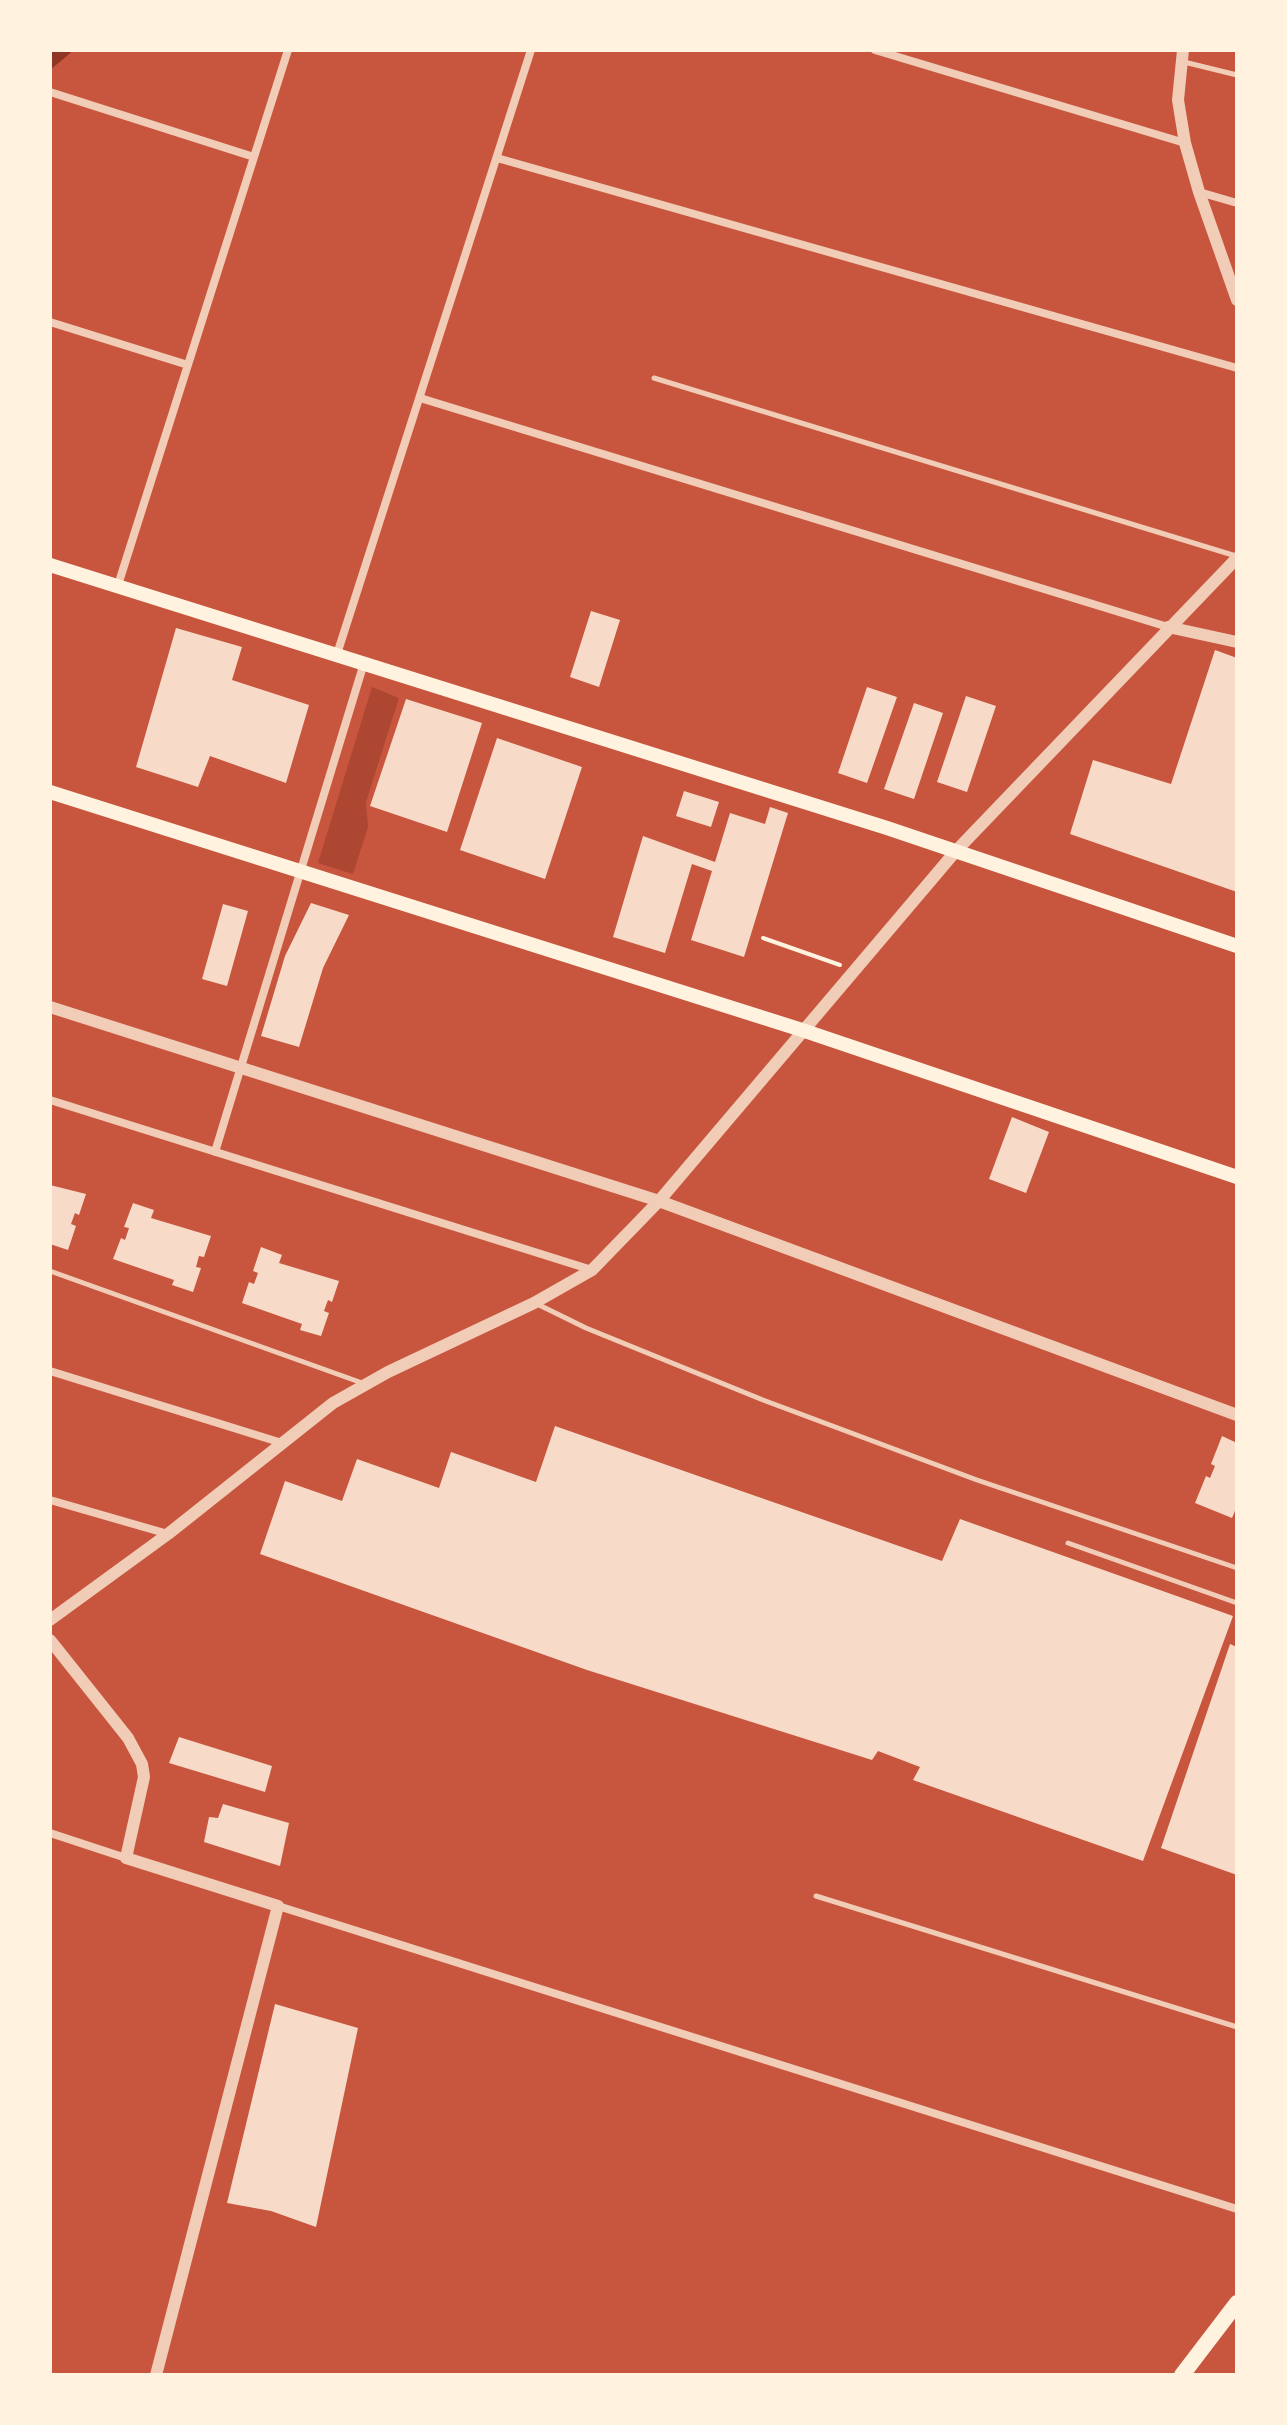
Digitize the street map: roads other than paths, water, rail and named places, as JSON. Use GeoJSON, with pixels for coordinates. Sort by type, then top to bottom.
{"type":"FeatureCollection","features":[{"type":"Feature","properties":{"kind":"main road"},"geometry":{"type":"LineString","coordinates":[[50,565],[955,852],[1237,946]]}},
{"type":"Feature","properties":{"kind":"main road"},"geometry":{"type":"LineString","coordinates":[[50,792],[802,1030],[1237,1177]]}},
{"type":"Feature","properties":{"kind":"main road"},"geometry":{"type":"LineString","coordinates":[[1182,2375],[1237,2303]]}},
{"type":"Feature","properties":{"kind":"street"},"geometry":{"type":"LineString","coordinates":[[118,585],[288,50]]}},
{"type":"Feature","properties":{"kind":"street"},"geometry":{"type":"LineString","coordinates":[[337,654],[531,50]]}},
{"type":"Feature","properties":{"kind":"street"},"geometry":{"type":"LineString","coordinates":[[875,50],[1185,143]]}},
{"type":"Feature","properties":{"kind":"street"},"geometry":{"type":"LineString","coordinates":[[1182,56],[1178,100],[1185,143],[1237,300]]}},
{"type":"Feature","properties":{"kind":"street"},"geometry":{"type":"LineString","coordinates":[[50,92],[254,157]]}},
{"type":"Feature","properties":{"kind":"street"},"geometry":{"type":"LineString","coordinates":[[497,158],[1237,368]]}},
{"type":"Feature","properties":{"kind":"street"},"geometry":{"type":"LineString","coordinates":[[1199,192],[1237,203]]}},
{"type":"Feature","properties":{"kind":"street"},"geometry":{"type":"LineString","coordinates":[[50,322],[188,365]]}},
{"type":"Feature","properties":{"kind":"street"},"geometry":{"type":"LineString","coordinates":[[420,398],[1168,627],[1237,642]]}},
{"type":"Feature","properties":{"kind":"street"},"geometry":{"type":"LineString","coordinates":[[50,1620],[168,1534],[333,1403],[534,1303],[592,1270],[659,1201],[955,852],[1237,557]]}},
{"type":"Feature","properties":{"kind":"street"},"geometry":{"type":"LineString","coordinates":[[215,1152],[364,663]]}},
{"type":"Feature","properties":{"kind":"street"},"geometry":{"type":"LineString","coordinates":[[50,1007],[659,1201],[1237,1415]]}},
{"type":"Feature","properties":{"kind":"street"},"geometry":{"type":"LineString","coordinates":[[50,1100],[592,1270]]}},
{"type":"Feature","properties":{"kind":"street"},"geometry":{"type":"LineString","coordinates":[[50,1371],[282,1443]]}},
{"type":"Feature","properties":{"kind":"street"},"geometry":{"type":"LineString","coordinates":[[50,1500],[168,1534]]}},
{"type":"Feature","properties":{"kind":"street"},"geometry":{"type":"LineString","coordinates":[[50,1640],[128,1738],[142,1764],[144,1777],[126,1858]]}},
{"type":"Feature","properties":{"kind":"street"},"geometry":{"type":"LineString","coordinates":[[50,1833],[1237,2209]]}},
{"type":"Feature","properties":{"kind":"street"},"geometry":{"type":"LineString","coordinates":[[156,2375],[278,1906]]}},
{"type":"Feature","properties":{"kind":"lane"},"geometry":{"type":"LineString","coordinates":[[1182,56],[1237,75]]}},
{"type":"Feature","properties":{"kind":"lane"},"geometry":{"type":"LineString","coordinates":[[654,378],[1237,557]]}},
{"type":"Feature","properties":{"kind":"lane"},"geometry":{"type":"LineString","coordinates":[[50,1271],[366,1384]]}},
{"type":"Feature","properties":{"kind":"lane"},"geometry":{"type":"LineString","coordinates":[[534,1303],[586,1328],[763,1400],[977,1480],[1237,1568]]}},
{"type":"Feature","properties":{"kind":"lane"},"geometry":{"type":"LineString","coordinates":[[1068,1543],[1237,1603]]}},
{"type":"Feature","properties":{"kind":"lane"},"geometry":{"type":"LineString","coordinates":[[816,1896],[1237,2027]]}}]}
